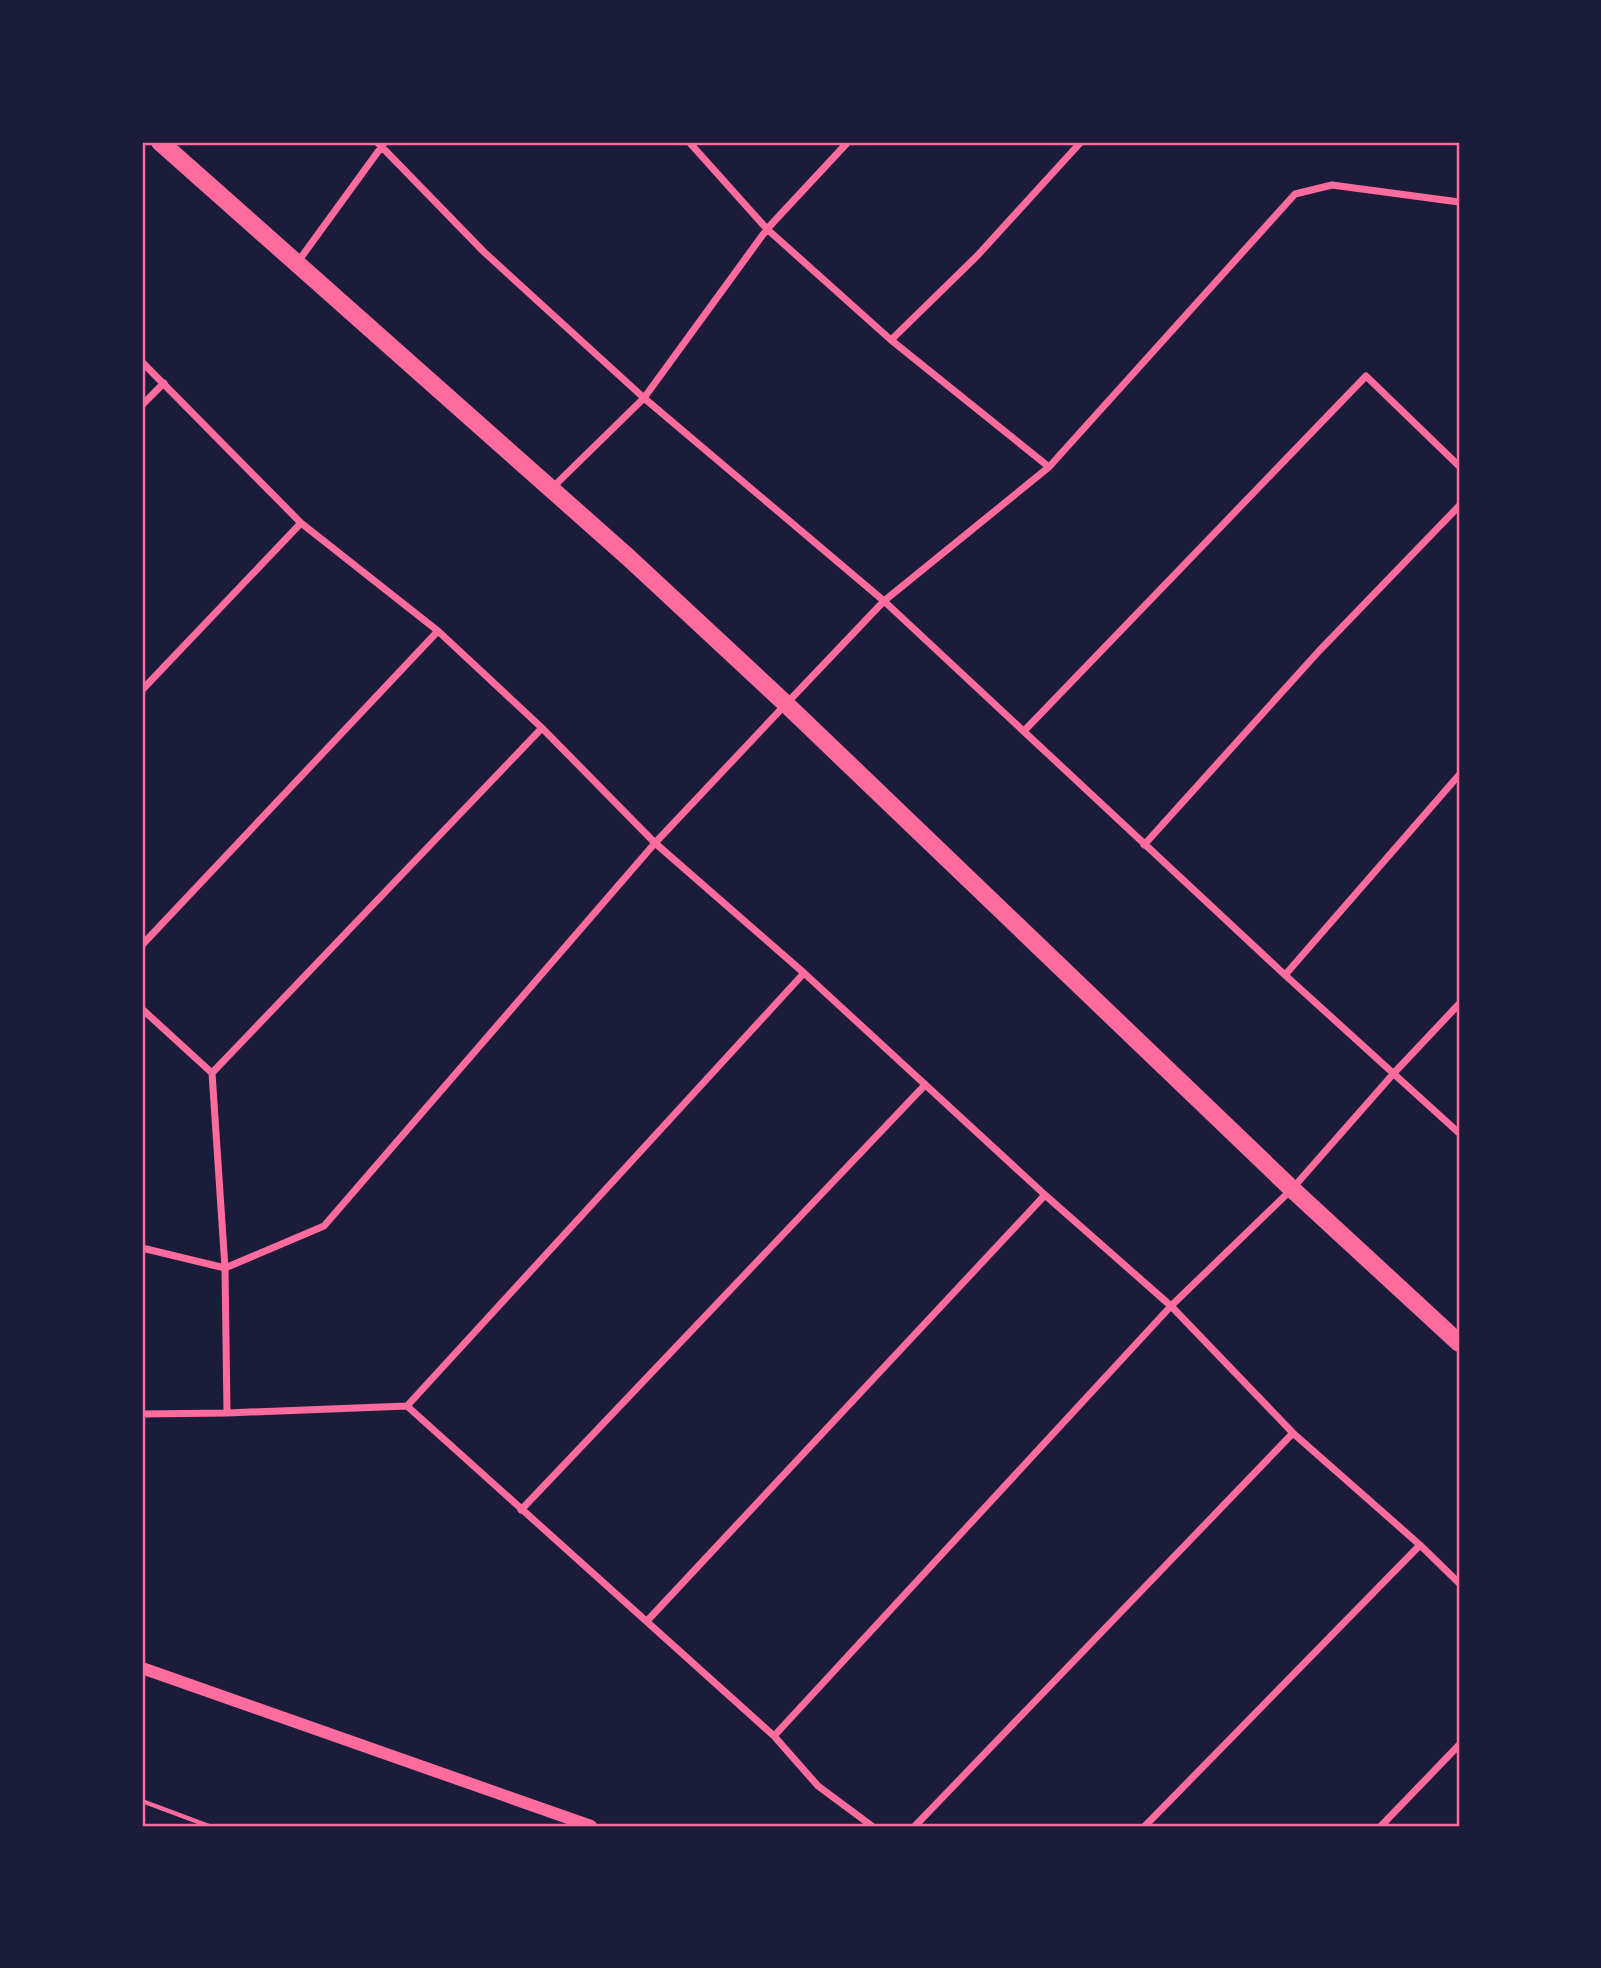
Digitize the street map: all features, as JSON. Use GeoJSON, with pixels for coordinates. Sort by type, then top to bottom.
{"type":"FeatureCollection","features":[{"type":"Feature","properties":{"kind":"main road"},"geometry":{"type":"LineString","coordinates":[[160,142],[551,489],[786,704],[1292,1189],[1459,1343]]}},
{"type":"Feature","properties":{"kind":"street"},"geometry":{"type":"LineString","coordinates":[[689,142],[767,229],[891,340],[1049,467]]}},
{"type":"Feature","properties":{"kind":"street"},"geometry":{"type":"LineString","coordinates":[[551,489],[644,398],[767,229],[848,142]]}},
{"type":"Feature","properties":{"kind":"street"},"geometry":{"type":"LineString","coordinates":[[891,340],[977,256],[1081,142]]}},
{"type":"Feature","properties":{"kind":"street"},"geometry":{"type":"LineString","coordinates":[[297,263],[381,143],[484,252],[644,398],[884,601],[1144,845],[1459,1133]]}},
{"type":"Feature","properties":{"kind":"street"},"geometry":{"type":"LineString","coordinates":[[142,1248],[225,1268],[324,1226],[655,843],[884,601],[1049,467],[1295,194],[1332,185],[1459,202]]}},
{"type":"Feature","properties":{"kind":"street"},"geometry":{"type":"LineString","coordinates":[[142,362],[301,523],[438,631],[542,728],[655,843],[804,972],[1045,1195],[1171,1306],[1293,1433],[1459,1583]]}},
{"type":"Feature","properties":{"kind":"street"},"geometry":{"type":"LineString","coordinates":[[1024,731],[1366,376],[1459,466]]}},
{"type":"Feature","properties":{"kind":"street"},"geometry":{"type":"LineString","coordinates":[[142,405],[164,383]]}},
{"type":"Feature","properties":{"kind":"street"},"geometry":{"type":"LineString","coordinates":[[1144,845],[1319,652],[1459,506]]}},
{"type":"Feature","properties":{"kind":"street"},"geometry":{"type":"LineString","coordinates":[[142,690],[301,523]]}},
{"type":"Feature","properties":{"kind":"street"},"geometry":{"type":"LineString","coordinates":[[142,945],[438,631]]}},
{"type":"Feature","properties":{"kind":"street"},"geometry":{"type":"LineString","coordinates":[[212,1073],[542,728]]}},
{"type":"Feature","properties":{"kind":"street"},"geometry":{"type":"LineString","coordinates":[[1285,975],[1459,775]]}},
{"type":"Feature","properties":{"kind":"street"},"geometry":{"type":"LineString","coordinates":[[407,1406],[804,972]]}},
{"type":"Feature","properties":{"kind":"street"},"geometry":{"type":"LineString","coordinates":[[774,1736],[1171,1306],[1292,1189],[1459,1004]]}},
{"type":"Feature","properties":{"kind":"street"},"geometry":{"type":"LineString","coordinates":[[142,1009],[212,1073],[225,1268],[227,1413]]}},
{"type":"Feature","properties":{"kind":"street"},"geometry":{"type":"LineString","coordinates":[[521,1510],[925,1085]]}},
{"type":"Feature","properties":{"kind":"street"},"geometry":{"type":"LineString","coordinates":[[647,1620],[1045,1195]]}},
{"type":"Feature","properties":{"kind":"street"},"geometry":{"type":"LineString","coordinates":[[142,1414],[407,1406],[774,1736],[818,1786],[872,1826]]}},
{"type":"Feature","properties":{"kind":"street"},"geometry":{"type":"LineString","coordinates":[[915,1826],[1293,1433]]}},
{"type":"Feature","properties":{"kind":"street"},"geometry":{"type":"LineString","coordinates":[[1145,1826],[1420,1545]]}},
{"type":"Feature","properties":{"kind":"street"},"geometry":{"type":"LineString","coordinates":[[142,1668],[591,1826]]}},
{"type":"Feature","properties":{"kind":"street"},"geometry":{"type":"LineString","coordinates":[[1381,1826],[1459,1745]]}},
{"type":"Feature","properties":{"kind":"path"},"geometry":{"type":"LineString","coordinates":[[142,1801],[209,1826]]}}]}
